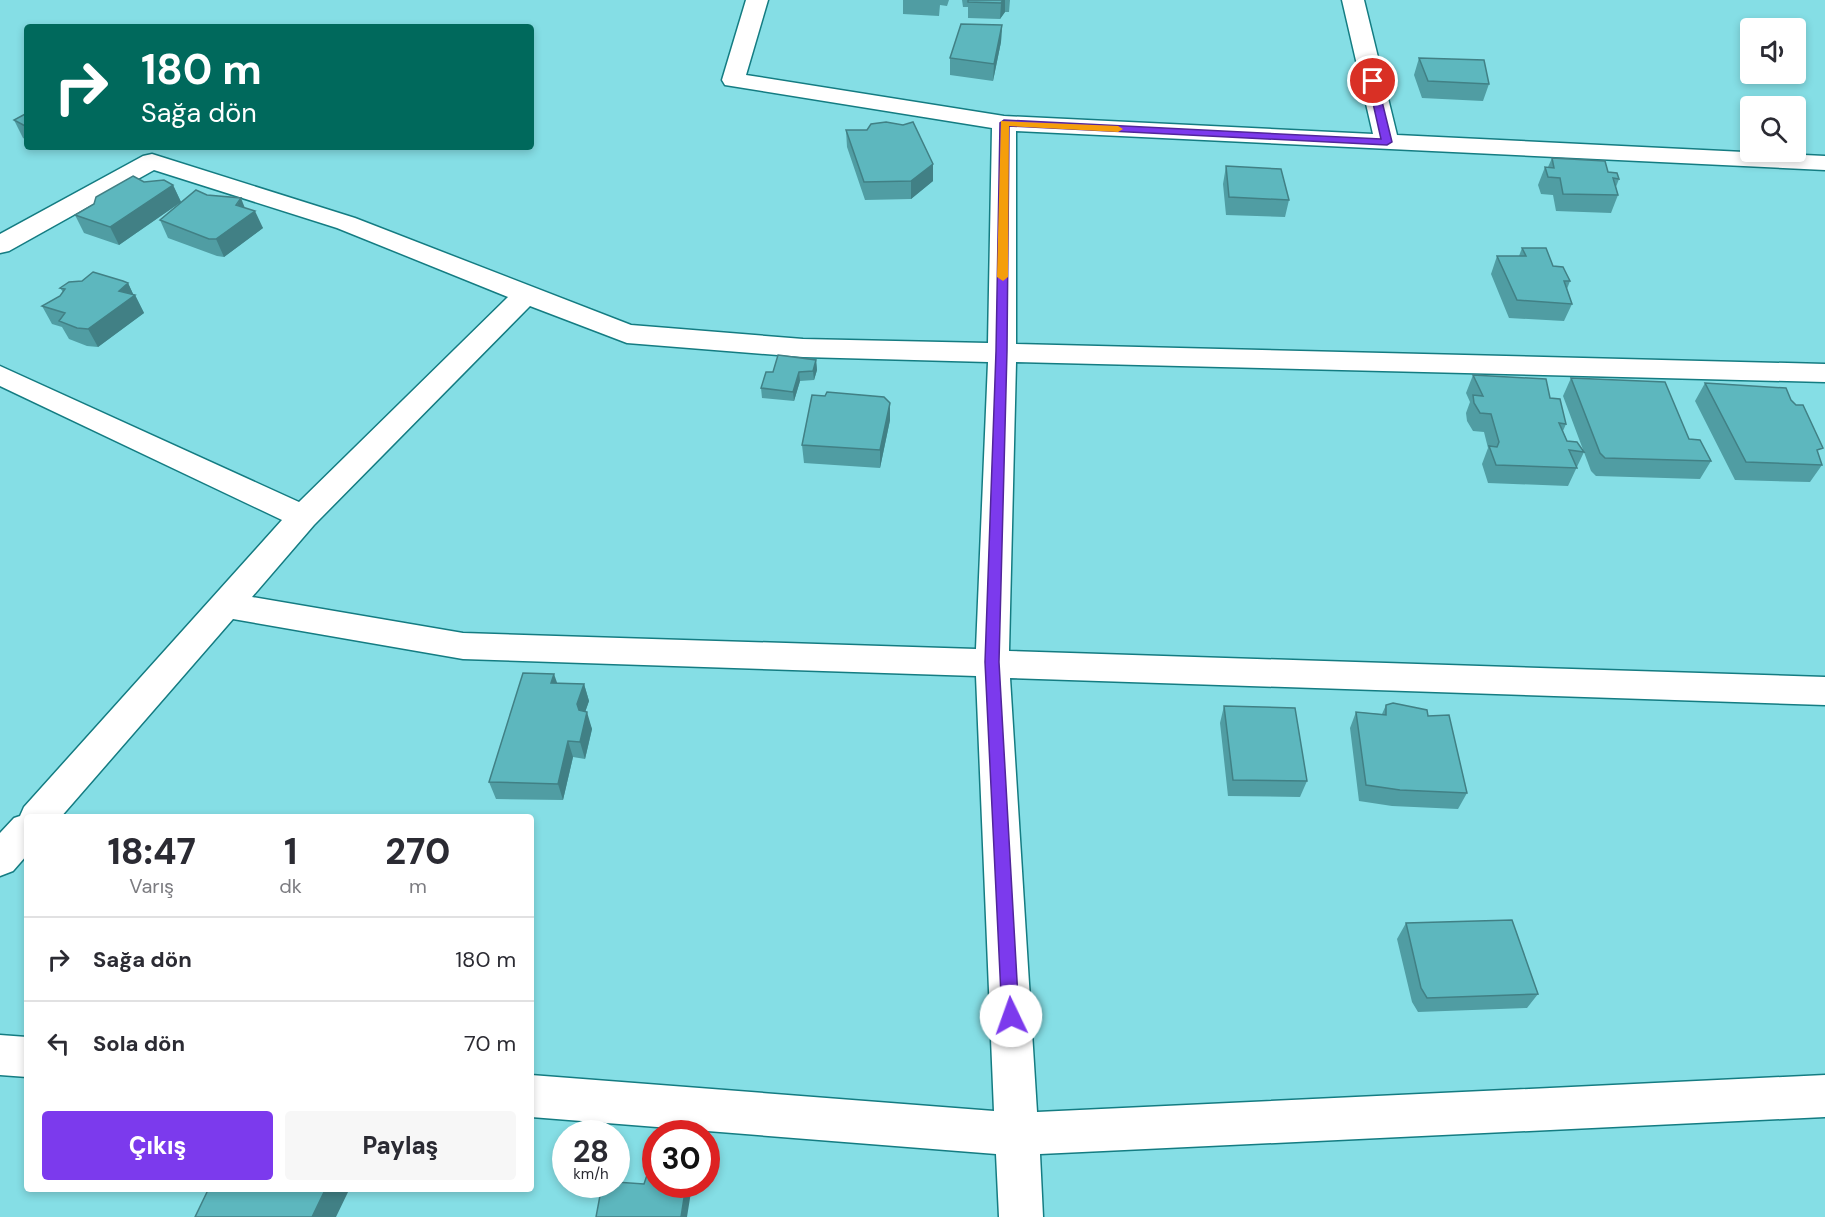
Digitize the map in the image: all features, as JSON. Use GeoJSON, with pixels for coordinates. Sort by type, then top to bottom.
{"type":"FeatureCollection","features":[{"type":"Feature","properties":{"kind":"street"},"geometry":{"type":"LineString","coordinates":[[757,0],[733,81],[1004,123],[1825,164]]}},
{"type":"Feature","properties":{"kind":"street"},"geometry":{"type":"LineString","coordinates":[[1353,0],[1387,142]]}},
{"type":"Feature","properties":{"kind":"street"},"geometry":{"type":"LineString","coordinates":[[1004,123],[1002,351],[992,662],[1021,1217]]}},
{"type":"Feature","properties":{"kind":"street"},"geometry":{"type":"LineString","coordinates":[[0,245],[152,161],[346,223],[627,334],[803,348],[1002,351],[1825,373]]}},
{"type":"Feature","properties":{"kind":"street"},"geometry":{"type":"LineString","coordinates":[[41,814],[303,517],[526,294]]}},
{"type":"Feature","properties":{"kind":"street"},"geometry":{"type":"LineString","coordinates":[[0,375],[303,517]]}},
{"type":"Feature","properties":{"kind":"street"},"geometry":{"type":"LineString","coordinates":[[225,605],[463,646],[1825,691]]}},
{"type":"Feature","properties":{"kind":"street"},"geometry":{"type":"LineString","coordinates":[[0,859],[24,832]]}},
{"type":"Feature","properties":{"kind":"street"},"geometry":{"type":"LineString","coordinates":[[0,1055],[24,1057]]}},
{"type":"Feature","properties":{"kind":"street"},"geometry":{"type":"LineString","coordinates":[[534,1096],[1017,1134],[1825,1096]]}},
{"type":"Feature","properties":{"kind":"building"},"geometry":{"type":"Polygon","coordinates":[[[968,0],[1003,0],[1001,3],[968,2],[968,0]]]}},
{"type":"Feature","properties":{"kind":"building"},"geometry":{"type":"Polygon","coordinates":[[[961,24],[1002,25],[994,64],[950,58],[961,24]]]}},
{"type":"Feature","properties":{"kind":"building"},"geometry":{"type":"Polygon","coordinates":[[[1419,58],[1484,60],[1489,84],[1428,81],[1419,58]]]}},
{"type":"Feature","properties":{"kind":"building"},"geometry":{"type":"Polygon","coordinates":[[[24,115],[24,125],[14,120],[24,115]]]}},
{"type":"Feature","properties":{"kind":"building"},"geometry":{"type":"Polygon","coordinates":[[[886,122],[903,125],[913,122],[933,164],[911,181],[864,182],[846,130],[867,130],[871,124],[886,122]]]}},
{"type":"Feature","properties":{"kind":"building"},"geometry":{"type":"Polygon","coordinates":[[[1552,158],[1605,161],[1608,172],[1617,173],[1619,179],[1613,178],[1618,195],[1563,194],[1560,178],[1548,177],[1545,167],[1554,168],[1552,158]]]}},
{"type":"Feature","properties":{"kind":"building"},"geometry":{"type":"Polygon","coordinates":[[[1226,166],[1281,169],[1289,200],[1229,197],[1226,166]]]}},
{"type":"Feature","properties":{"kind":"building"},"geometry":{"type":"Polygon","coordinates":[[[133,176],[144,182],[164,180],[173,185],[110,227],[75,215],[94,204],[96,197],[133,176]]]}},
{"type":"Feature","properties":{"kind":"building"},"geometry":{"type":"Polygon","coordinates":[[[196,190],[207,195],[241,198],[236,205],[255,211],[216,239],[209,239],[160,220],[196,190]]]}},
{"type":"Feature","properties":{"kind":"building"},"geometry":{"type":"Polygon","coordinates":[[[1522,248],[1546,248],[1553,266],[1563,267],[1570,281],[1564,281],[1572,304],[1517,300],[1497,256],[1526,256],[1522,248]]]}},
{"type":"Feature","properties":{"kind":"building"},"geometry":{"type":"Polygon","coordinates":[[[93,272],[128,283],[119,291],[135,295],[88,329],[77,328],[59,321],[65,313],[42,306],[60,296],[65,289],[60,288],[69,282],[82,281],[93,272]]]}},
{"type":"Feature","properties":{"kind":"building"},"geometry":{"type":"Polygon","coordinates":[[[778,355],[816,360],[813,371],[799,372],[793,392],[761,388],[766,372],[773,372],[778,355]]]}},
{"type":"Feature","properties":{"kind":"building"},"geometry":{"type":"Polygon","coordinates":[[[1473,375],[1546,379],[1550,398],[1560,399],[1566,424],[1559,423],[1567,441],[1577,442],[1584,452],[1569,450],[1577,468],[1496,465],[1489,446],[1497,447],[1499,442],[1491,414],[1480,413],[1474,403],[1473,395],[1483,396],[1473,375]]]}},
{"type":"Feature","properties":{"kind":"building"},"geometry":{"type":"Polygon","coordinates":[[[1571,378],[1665,382],[1689,439],[1700,440],[1711,461],[1605,458],[1600,453],[1571,378]]]}},
{"type":"Feature","properties":{"kind":"building"},"geometry":{"type":"Polygon","coordinates":[[[1705,383],[1786,388],[1796,405],[1803,405],[1823,448],[1817,450],[1822,465],[1746,462],[1705,383]]]}},
{"type":"Feature","properties":{"kind":"building"},"geometry":{"type":"Polygon","coordinates":[[[827,392],[884,397],[890,403],[880,450],[802,445],[812,395],[825,396],[827,392]]]}},
{"type":"Feature","properties":{"kind":"building"},"geometry":{"type":"Polygon","coordinates":[[[523,673],[554,674],[551,683],[584,684],[577,704],[579,710],[587,712],[580,742],[568,741],[558,784],[489,782],[523,673]]]}},
{"type":"Feature","properties":{"kind":"building"},"geometry":{"type":"Polygon","coordinates":[[[1393,703],[1427,710],[1428,716],[1449,715],[1467,793],[1400,790],[1366,785],[1356,712],[1386,715],[1386,705],[1393,703]]]}},
{"type":"Feature","properties":{"kind":"building"},"geometry":{"type":"Polygon","coordinates":[[[1224,706],[1295,708],[1307,781],[1233,780],[1224,706]]]}},
{"type":"Feature","properties":{"kind":"building"},"geometry":{"type":"Polygon","coordinates":[[[1512,920],[1538,994],[1427,998],[1421,988],[1406,923],[1512,920]]]}},
{"type":"Feature","properties":{"kind":"building"},"geometry":{"type":"Polygon","coordinates":[[[630,1183],[642,1184],[642,1198],[684,1198],[681,1217],[596,1217],[600,1198],[630,1198],[630,1183]]]}},
{"type":"Feature","properties":{"kind":"building"},"geometry":{"type":"Polygon","coordinates":[[[207,1192],[324,1192],[312,1217],[195,1217],[207,1192]]]}},
{"type":"Feature","properties":{"kind":"slow traffic"},"geometry":{"type":"LineString","coordinates":[[1003,277],[1004,123],[1118,129]]}},
{"type":"Feature","properties":{"kind":"route"},"geometry":{"type":"LineString","coordinates":[[1011,1016],[992,662],[1002,351],[1004,123],[1387,142],[1373,81]]}}]}
